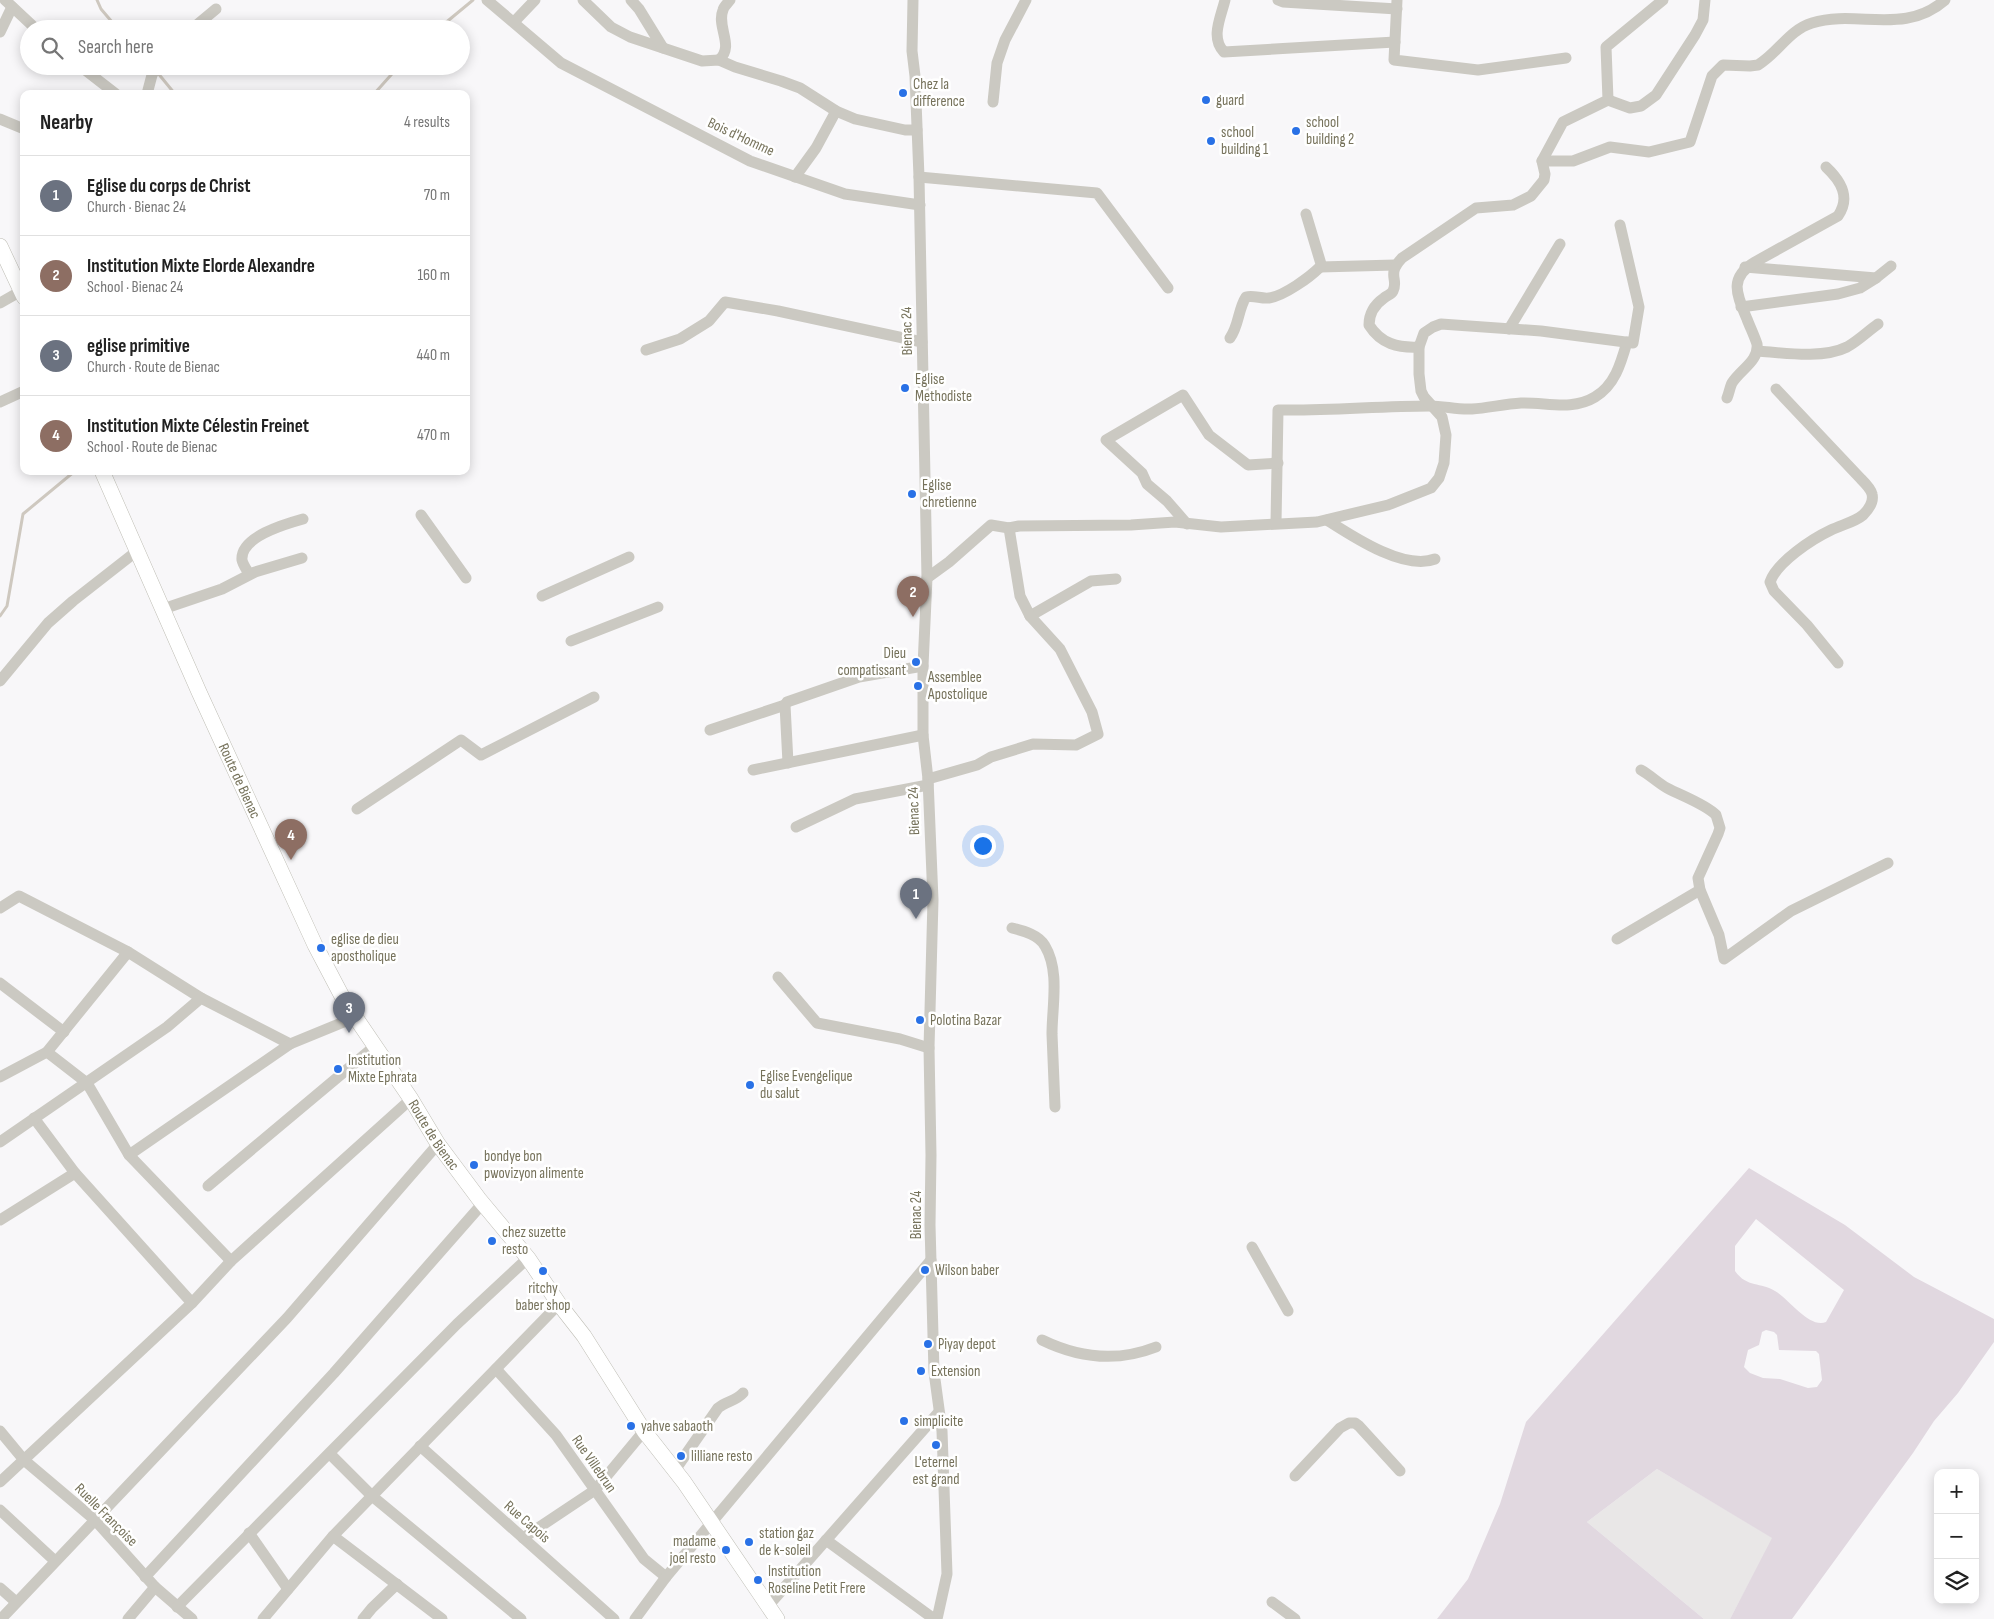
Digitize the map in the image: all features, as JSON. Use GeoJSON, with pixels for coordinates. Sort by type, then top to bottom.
{"type":"FeatureCollection","features":[{"type":"Feature","properties":{"kind":"main road"},"geometry":{"type":"LineString","coordinates":[[0,246],[20,290]]}},
{"type":"Feature","properties":{"kind":"main road","name":"Route de Bienac"},"geometry":{"type":"LineString","coordinates":[[104,475],[203,701],[315,946],[345,1002],[411,1099],[438,1144],[528,1258],[559,1304],[584,1336],[644,1431],[675,1470],[777,1619]]}},
{"type":"Feature","properties":{"kind":"street"},"geometry":{"type":"LineString","coordinates":[[487,0],[514,22],[535,0]]}},
{"type":"Feature","properties":{"kind":"street"},"geometry":{"type":"LineString","coordinates":[[583,0],[611,27],[630,37],[702,61],[718,60],[800,88],[836,111],[854,119],[876,125],[917,130]]}},
{"type":"Feature","properties":{"kind":"street"},"geometry":{"type":"LineString","coordinates":[[631,0],[639,9],[663,48]]}},
{"type":"Feature","properties":{"kind":"street"},"geometry":{"type":"LineString","coordinates":[[718,60],[724,55],[726,49],[722,24],[723,9],[730,0]]}},
{"type":"Feature","properties":{"kind":"street","name":"Bienac 24"},"geometry":{"type":"LineString","coordinates":[[913,0],[912,51],[916,76],[920,205],[928,578],[923,666],[923,735],[928,782],[933,900],[929,1048],[931,1260],[934,1372],[940,1412],[946,1505],[947,1574],[935,1619]]}},
{"type":"Feature","properties":{"kind":"street"},"geometry":{"type":"LineString","coordinates":[[993,102],[997,63],[1002,47],[1013,22],[1026,0]]}},
{"type":"Feature","properties":{"kind":"street"},"geometry":{"type":"LineString","coordinates":[[1225,0],[1216,38],[1224,52],[1395,42]]}},
{"type":"Feature","properties":{"kind":"street"},"geometry":{"type":"LineString","coordinates":[[1278,0],[1283,2],[1397,4],[1394,60],[1478,70],[1566,58]]}},
{"type":"Feature","properties":{"kind":"street"},"geometry":{"type":"LineString","coordinates":[[1608,100],[1606,48],[1663,0]]}},
{"type":"Feature","properties":{"kind":"street"},"geometry":{"type":"LineString","coordinates":[[1419,347],[1407,348],[1384,342],[1369,325],[1369,316],[1375,307],[1394,288],[1393,273],[1395,266],[1402,258],[1476,208],[1513,205],[1531,196],[1544,180],[1545,174],[1542,161],[1563,122],[1608,100],[1630,108],[1641,106],[1656,95],[1699,28],[1703,20],[1705,0]]}},
{"type":"Feature","properties":{"kind":"street"},"geometry":{"type":"LineString","coordinates":[[1542,161],[1574,161],[1610,147],[1649,152],[1690,142],[1712,76],[1723,65],[1758,65],[1799,28],[1813,23],[1834,19],[1893,21],[1923,13],[1945,0]]}},
{"type":"Feature","properties":{"kind":"street"},"geometry":{"type":"LineString","coordinates":[[0,32],[9,4],[26,20]]}},
{"type":"Feature","properties":{"kind":"street"},"geometry":{"type":"LineString","coordinates":[[203,20],[216,9]]}},
{"type":"Feature","properties":{"kind":"street","name":"Bois d'Homme"},"geometry":{"type":"LineString","coordinates":[[514,22],[561,63],[750,161],[845,194],[920,205]]}},
{"type":"Feature","properties":{"kind":"street"},"geometry":{"type":"LineString","coordinates":[[92,75],[111,90]]}},
{"type":"Feature","properties":{"kind":"street"},"geometry":{"type":"LineString","coordinates":[[148,90],[152,75]]}},
{"type":"Feature","properties":{"kind":"street"},"geometry":{"type":"LineString","coordinates":[[795,177],[816,148],[836,111]]}},
{"type":"Feature","properties":{"kind":"street"},"geometry":{"type":"LineString","coordinates":[[0,119],[20,127]]}},
{"type":"Feature","properties":{"kind":"street"},"geometry":{"type":"LineString","coordinates":[[1727,398],[1732,384],[1754,359],[1758,351],[1757,344],[1741,307],[1736,287],[1739,276],[1745,268],[1838,216],[1843,209],[1842,188],[1838,178],[1826,167]]}},
{"type":"Feature","properties":{"kind":"street"},"geometry":{"type":"LineString","coordinates":[[919,177],[1098,193],[1168,288]]}},
{"type":"Feature","properties":{"kind":"street"},"geometry":{"type":"LineString","coordinates":[[1306,214],[1321,264],[1320,267]]}},
{"type":"Feature","properties":{"kind":"street"},"geometry":{"type":"LineString","coordinates":[[928,578],[950,562],[991,525],[1009,528],[1019,526],[1188,524],[1221,527],[1317,522],[1388,505],[1431,488],[1439,478],[1444,463],[1446,435],[1442,417],[1421,391],[1419,347],[1424,333],[1432,327],[1441,324],[1541,331],[1633,343],[1639,307],[1620,225]]}},
{"type":"Feature","properties":{"kind":"street"},"geometry":{"type":"LineString","coordinates":[[1510,329],[1560,244]]}},
{"type":"Feature","properties":{"kind":"street"},"geometry":{"type":"LineString","coordinates":[[1230,338],[1234,332],[1246,297],[1269,298],[1282,294],[1320,267],[1395,266]]}},
{"type":"Feature","properties":{"kind":"street"},"geometry":{"type":"LineString","coordinates":[[1741,307],[1838,294],[1860,288],[1892,266]]}},
{"type":"Feature","properties":{"kind":"street"},"geometry":{"type":"LineString","coordinates":[[1745,268],[1876,278]]}},
{"type":"Feature","properties":{"kind":"street"},"geometry":{"type":"LineString","coordinates":[[0,303],[20,295]]}},
{"type":"Feature","properties":{"kind":"street"},"geometry":{"type":"LineString","coordinates":[[646,350],[680,339],[709,321],[725,302],[778,311],[922,342]]}},
{"type":"Feature","properties":{"kind":"street"},"geometry":{"type":"LineString","coordinates":[[1758,351],[1798,354],[1834,351],[1847,347],[1878,324]]}},
{"type":"Feature","properties":{"kind":"street"},"geometry":{"type":"LineString","coordinates":[[1276,523],[1278,410],[1326,411],[1432,406],[1469,409],[1522,403],[1577,405],[1596,397],[1609,386],[1618,370],[1627,342]]}},
{"type":"Feature","properties":{"kind":"street"},"geometry":{"type":"LineString","coordinates":[[1776,389],[1861,479],[1872,494],[1869,508],[1862,516],[1822,534],[1782,564],[1770,582],[1774,591],[1807,625],[1838,663]]}},
{"type":"Feature","properties":{"kind":"street"},"geometry":{"type":"LineString","coordinates":[[0,402],[20,393]]}},
{"type":"Feature","properties":{"kind":"street"},"geometry":{"type":"LineString","coordinates":[[1188,524],[1167,501],[1147,484],[1142,473],[1106,440],[1183,395],[1209,434],[1248,465],[1278,463]]}},
{"type":"Feature","properties":{"kind":"street"},"geometry":{"type":"LineString","coordinates":[[421,515],[466,578]]}},
{"type":"Feature","properties":{"kind":"street"},"geometry":{"type":"LineString","coordinates":[[250,574],[242,561],[244,549],[249,543],[278,526],[303,519]]}},
{"type":"Feature","properties":{"kind":"street"},"geometry":{"type":"LineString","coordinates":[[1327,520],[1355,537],[1405,560],[1428,562],[1435,559]]}},
{"type":"Feature","properties":{"kind":"street"},"geometry":{"type":"LineString","coordinates":[[796,827],[855,799],[928,782],[977,765],[991,757],[1033,744],[1076,745],[1098,734],[1092,712],[1060,649],[1030,616],[1020,596],[1009,528]]}},
{"type":"Feature","properties":{"kind":"street"},"geometry":{"type":"LineString","coordinates":[[0,682],[48,624],[73,601],[137,551]]}},
{"type":"Feature","properties":{"kind":"street"},"geometry":{"type":"LineString","coordinates":[[542,596],[629,557]]}},
{"type":"Feature","properties":{"kind":"street"},"geometry":{"type":"LineString","coordinates":[[163,609],[222,590],[250,574],[302,558]]}},
{"type":"Feature","properties":{"kind":"street"},"geometry":{"type":"LineString","coordinates":[[1030,616],[1091,581],[1116,579]]}},
{"type":"Feature","properties":{"kind":"street"},"geometry":{"type":"LineString","coordinates":[[571,641],[658,607]]}},
{"type":"Feature","properties":{"kind":"street"},"geometry":{"type":"LineString","coordinates":[[710,730],[785,706],[788,702],[859,677],[923,666]]}},
{"type":"Feature","properties":{"kind":"street"},"geometry":{"type":"LineString","coordinates":[[357,809],[461,740],[481,755],[594,697]]}},
{"type":"Feature","properties":{"kind":"street"},"geometry":{"type":"LineString","coordinates":[[785,706],[788,763]]}},
{"type":"Feature","properties":{"kind":"street"},"geometry":{"type":"LineString","coordinates":[[753,770],[923,735]]}},
{"type":"Feature","properties":{"kind":"street"},"geometry":{"type":"LineString","coordinates":[[1640,770],[1650,775],[1664,787],[1706,807],[1716,815],[1720,828],[1698,878],[1700,890],[1718,935],[1724,959],[1791,911],[1888,863]]}},
{"type":"Feature","properties":{"kind":"street"},"geometry":{"type":"LineString","coordinates":[[1617,938],[1700,890]]}},
{"type":"Feature","properties":{"kind":"street"},"geometry":{"type":"LineString","coordinates":[[0,908],[19,896],[128,952],[201,998],[290,1044]]}},
{"type":"Feature","properties":{"kind":"street"},"geometry":{"type":"LineString","coordinates":[[1012,928],[1029,932],[1044,944],[1051,959],[1053,971],[1052,1034],[1055,1107]]}},
{"type":"Feature","properties":{"kind":"street"},"geometry":{"type":"LineString","coordinates":[[0,1077],[47,1052],[128,952]]}},
{"type":"Feature","properties":{"kind":"street"},"geometry":{"type":"LineString","coordinates":[[778,977],[817,1023],[900,1039],[929,1048]]}},
{"type":"Feature","properties":{"kind":"street"},"geometry":{"type":"LineString","coordinates":[[0,983],[64,1032]]}},
{"type":"Feature","properties":{"kind":"street"},"geometry":{"type":"LineString","coordinates":[[0,1142],[167,1027],[201,998]]}},
{"type":"Feature","properties":{"kind":"street"},"geometry":{"type":"LineString","coordinates":[[129,1154],[290,1044],[356,1017]]}},
{"type":"Feature","properties":{"kind":"street"},"geometry":{"type":"LineString","coordinates":[[208,1186],[375,1046]]}},
{"type":"Feature","properties":{"kind":"street"},"geometry":{"type":"LineString","coordinates":[[47,1052],[87,1083],[129,1154],[231,1261]]}},
{"type":"Feature","properties":{"kind":"street"},"geometry":{"type":"LineString","coordinates":[[0,1482],[192,1303],[231,1261],[411,1099]]}},
{"type":"Feature","properties":{"kind":"street"},"geometry":{"type":"LineString","coordinates":[[34,1118],[75,1173],[192,1303]]}},
{"type":"Feature","properties":{"kind":"street"},"geometry":{"type":"LineString","coordinates":[[1,1619],[287,1318],[438,1144]]}},
{"type":"Feature","properties":{"kind":"street"},"geometry":{"type":"LineString","coordinates":[[0,1220],[75,1173]]}},
{"type":"Feature","properties":{"kind":"street"},"geometry":{"type":"LineString","coordinates":[[145,1577],[334,1373],[483,1203]]}},
{"type":"Feature","properties":{"kind":"street"},"geometry":{"type":"LineString","coordinates":[[1252,1247],[1288,1311]]}},
{"type":"Feature","properties":{"kind":"street"},"geometry":{"type":"LineString","coordinates":[[177,1606],[457,1324],[528,1258]]}},
{"type":"Feature","properties":{"kind":"street"},"geometry":{"type":"LineString","coordinates":[[635,1619],[666,1577],[931,1260]]}},
{"type":"Feature","properties":{"kind":"street"},"geometry":{"type":"LineString","coordinates":[[263,1619],[333,1536],[559,1304]]}},
{"type":"Feature","properties":{"kind":"street"},"geometry":{"type":"LineString","coordinates":[[1042,1340],[1069,1352],[1107,1356],[1138,1354],[1156,1347]]}},
{"type":"Feature","properties":{"kind":"street","name":"Rue Villebrun"},"geometry":{"type":"LineString","coordinates":[[496,1368],[556,1435],[644,1560],[666,1577]]}},
{"type":"Feature","properties":{"kind":"street"},"geometry":{"type":"LineString","coordinates":[[675,1470],[718,1408],[724,1403],[738,1399],[743,1393]]}},
{"type":"Feature","properties":{"kind":"street"},"geometry":{"type":"LineString","coordinates":[[768,1606],[940,1412]]}},
{"type":"Feature","properties":{"kind":"street"},"geometry":{"type":"LineString","coordinates":[[1295,1476],[1340,1428],[1350,1423],[1355,1423],[1359,1426],[1400,1471]]}},
{"type":"Feature","properties":{"kind":"street","name":"Ruelle Françoise"},"geometry":{"type":"LineString","coordinates":[[0,1431],[24,1460],[95,1520],[145,1577],[192,1619]]}},
{"type":"Feature","properties":{"kind":"street"},"geometry":{"type":"LineString","coordinates":[[523,1538],[595,1490],[644,1431]]}},
{"type":"Feature","properties":{"kind":"street","name":"Rue Capois"},"geometry":{"type":"LineString","coordinates":[[420,1446],[614,1619]]}},
{"type":"Feature","properties":{"kind":"street"},"geometry":{"type":"LineString","coordinates":[[330,1454],[372,1496],[521,1619]]}},
{"type":"Feature","properties":{"kind":"street"},"geometry":{"type":"LineString","coordinates":[[0,1510],[56,1561]]}},
{"type":"Feature","properties":{"kind":"street"},"geometry":{"type":"LineString","coordinates":[[249,1533],[288,1589]]}},
{"type":"Feature","properties":{"kind":"street"},"geometry":{"type":"LineString","coordinates":[[333,1536],[442,1619]]}},
{"type":"Feature","properties":{"kind":"street"},"geometry":{"type":"LineString","coordinates":[[826,1540],[935,1619]]}},
{"type":"Feature","properties":{"kind":"street"},"geometry":{"type":"LineString","coordinates":[[363,1619],[397,1584]]}},
{"type":"Feature","properties":{"kind":"street"},"geometry":{"type":"LineString","coordinates":[[128,1619],[155,1587]]}},
{"type":"Feature","properties":{"kind":"street"},"geometry":{"type":"LineString","coordinates":[[0,1588],[16,1602]]}},
{"type":"Feature","properties":{"kind":"street"},"geometry":{"type":"LineString","coordinates":[[1272,1602],[1295,1619]]}},
{"type":"Feature","properties":{"kind":"shaded area"},"geometry":{"type":"Polygon","coordinates":[[[1749,1168],[1845,1225],[1914,1277],[1994,1319],[1994,1342],[1958,1393],[1934,1421],[1913,1453],[1792,1619],[1730,1619],[1772,1538],[1657,1469],[1587,1522],[1704,1619],[1437,1619],[1468,1579],[1500,1504],[1526,1422],[1749,1168]],[[1756,1219],[1735,1246],[1735,1271],[1744,1280],[1775,1291],[1813,1321],[1826,1322],[1844,1290],[1756,1219]],[[1766,1330],[1762,1332],[1759,1345],[1748,1350],[1744,1367],[1750,1373],[1763,1378],[1780,1379],[1808,1388],[1817,1387],[1822,1380],[1819,1354],[1816,1351],[1779,1350],[1777,1335],[1766,1330]]]}},
{"type":"Feature","properties":{"kind":"shaded area"},"geometry":{"type":"Polygon","coordinates":[[[1657,1469],[1773,1538],[1730,1619],[1704,1619],[1587,1522],[1657,1469]]]}},
{"type":"Feature","properties":{"kind":"waterway"},"geometry":{"type":"LineString","coordinates":[[97,0],[101,9],[110,20]]}},
{"type":"Feature","properties":{"kind":"waterway"},"geometry":{"type":"LineString","coordinates":[[449,20],[473,0]]}},
{"type":"Feature","properties":{"kind":"waterway"},"geometry":{"type":"LineString","coordinates":[[159,75],[172,90]]}},
{"type":"Feature","properties":{"kind":"waterway"},"geometry":{"type":"LineString","coordinates":[[378,90],[391,75]]}},
{"type":"Feature","properties":{"kind":"waterway"},"geometry":{"type":"LineString","coordinates":[[0,616],[7,606],[23,514],[70,475]]}},
{"type":"Feature","properties":{"kind":"place","name":"Chez la difference"},"geometry":{"type":"Point","coordinates":[903,93]}},
{"type":"Feature","properties":{"kind":"place","name":"guard"},"geometry":{"type":"Point","coordinates":[1206,100]}},
{"type":"Feature","properties":{"kind":"place","name":"school building 2"},"geometry":{"type":"Point","coordinates":[1296,131]}},
{"type":"Feature","properties":{"kind":"place","name":"school building 1"},"geometry":{"type":"Point","coordinates":[1211,141]}},
{"type":"Feature","properties":{"kind":"place","name":"Eglise Methodiste"},"geometry":{"type":"Point","coordinates":[905,388]}},
{"type":"Feature","properties":{"kind":"place","name":"Eglise chretienne"},"geometry":{"type":"Point","coordinates":[912,494]}},
{"type":"Feature","properties":{"kind":"place","name":"Institution Mixte Elorde Alexandre"},"geometry":{"type":"Point","coordinates":[913,617]}},
{"type":"Feature","properties":{"kind":"place","name":"Dieu compatissant"},"geometry":{"type":"Point","coordinates":[916,662]}},
{"type":"Feature","properties":{"kind":"place","name":"Assemblee Apostolique"},"geometry":{"type":"Point","coordinates":[918,686]}},
{"type":"Feature","properties":{"kind":"place","name":"Institution Mixte Célestin Freinet"},"geometry":{"type":"Point","coordinates":[291,860]}},
{"type":"Feature","properties":{"kind":"place","name":"Eglise du corps de Christ"},"geometry":{"type":"Point","coordinates":[916,919]}},
{"type":"Feature","properties":{"kind":"place","name":"eglise de dieu apostholique"},"geometry":{"type":"Point","coordinates":[321,948]}},
{"type":"Feature","properties":{"kind":"place","name":"Polotina Bazar"},"geometry":{"type":"Point","coordinates":[920,1020]}},
{"type":"Feature","properties":{"kind":"place","name":"eglise primitive"},"geometry":{"type":"Point","coordinates":[349,1033]}},
{"type":"Feature","properties":{"kind":"place","name":"Institution Mixte Ephrata"},"geometry":{"type":"Point","coordinates":[338,1069]}},
{"type":"Feature","properties":{"kind":"place","name":"Eglise Evengelique du salut"},"geometry":{"type":"Point","coordinates":[750,1085]}},
{"type":"Feature","properties":{"kind":"place","name":"bondye bon pwovizyon alimente"},"geometry":{"type":"Point","coordinates":[474,1165]}},
{"type":"Feature","properties":{"kind":"place","name":"chez suzette resto"},"geometry":{"type":"Point","coordinates":[492,1241]}},
{"type":"Feature","properties":{"kind":"place","name":"Wilson baber"},"geometry":{"type":"Point","coordinates":[925,1270]}},
{"type":"Feature","properties":{"kind":"place","name":"ritchy baber shop"},"geometry":{"type":"Point","coordinates":[543,1271]}},
{"type":"Feature","properties":{"kind":"place","name":"Piyay depot"},"geometry":{"type":"Point","coordinates":[928,1344]}},
{"type":"Feature","properties":{"kind":"place","name":"Extension"},"geometry":{"type":"Point","coordinates":[921,1371]}},
{"type":"Feature","properties":{"kind":"place","name":"simplicite"},"geometry":{"type":"Point","coordinates":[904,1421]}},
{"type":"Feature","properties":{"kind":"place","name":"yahve sabaoth"},"geometry":{"type":"Point","coordinates":[631,1426]}},
{"type":"Feature","properties":{"kind":"place","name":"L'eternel est grand"},"geometry":{"type":"Point","coordinates":[936,1445]}},
{"type":"Feature","properties":{"kind":"place","name":"lilliane resto"},"geometry":{"type":"Point","coordinates":[681,1456]}},
{"type":"Feature","properties":{"kind":"place","name":"station gaz de k-soleil"},"geometry":{"type":"Point","coordinates":[749,1542]}},
{"type":"Feature","properties":{"kind":"place","name":"madame joel resto"},"geometry":{"type":"Point","coordinates":[726,1550]}},
{"type":"Feature","properties":{"kind":"place","name":"Institution Roseline Petit Frere"},"geometry":{"type":"Point","coordinates":[758,1580]}}]}
